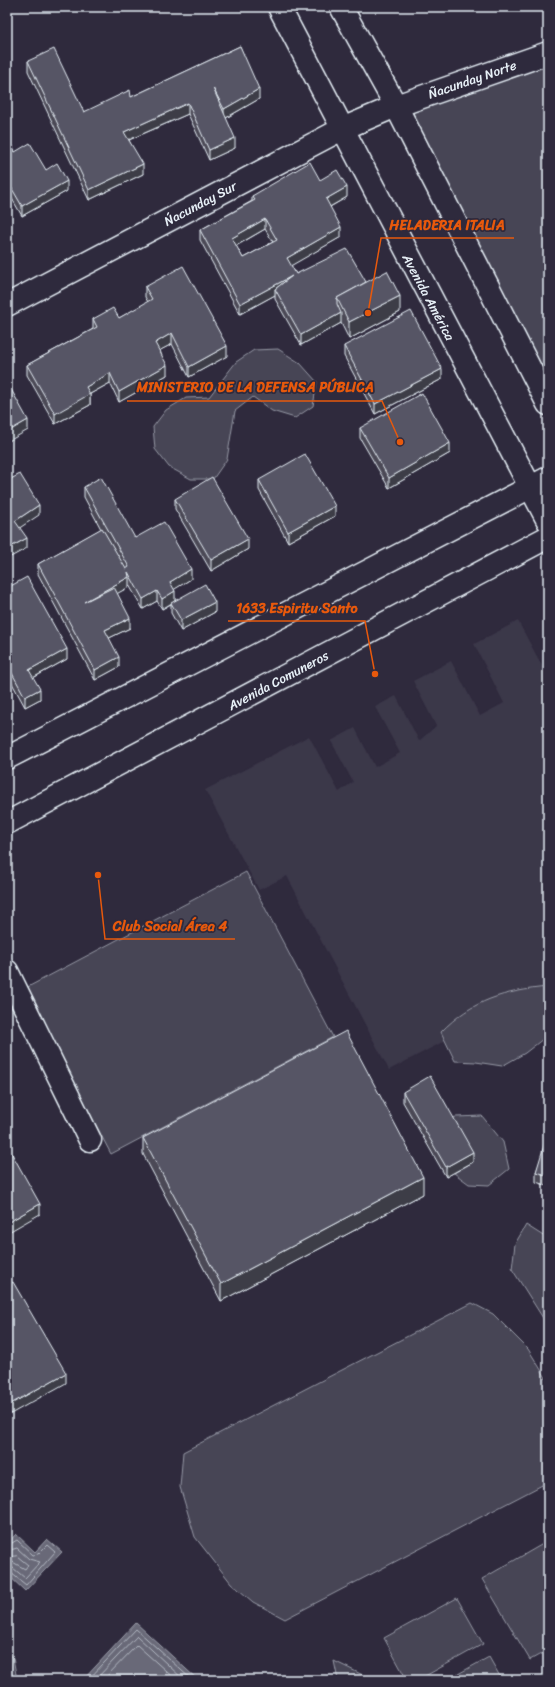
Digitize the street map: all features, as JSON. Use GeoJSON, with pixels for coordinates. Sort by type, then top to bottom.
{"type":"FeatureCollection","features":[{"type":"Feature","properties":{"kind":"street","name":"Avenida América"},"geometry":{"type":"LineString","coordinates":[[279,7],[529,488],[548,521]]}},
{"type":"Feature","properties":{"kind":"street"},"geometry":{"type":"LineString","coordinates":[[341,7],[396,106],[548,404]]}},
{"type":"Feature","properties":{"kind":"street","name":"Ñacunday Norte"},"geometry":{"type":"LineString","coordinates":[[396,106],[548,53]]}},
{"type":"Feature","properties":{"kind":"street","name":"Ńacunday Sur"},"geometry":{"type":"LineString","coordinates":[[7,305],[342,129],[396,106]]}},
{"type":"Feature","properties":{"kind":"street"},"geometry":{"type":"LineString","coordinates":[[7,758],[548,478]]}},
{"type":"Feature","properties":{"kind":"street","name":"Avenida Comuneros"},"geometry":{"type":"LineString","coordinates":[[7,823],[548,537]]}},
{"type":"Feature","properties":{"kind":"street"},"geometry":{"type":"LineString","coordinates":[[7,971],[90,1140]]}},
{"type":"Feature","properties":{"kind":"shaded area"},"geometry":{"type":"Polygon","coordinates":[[[548,61],[548,380],[407,108],[548,61]]]}},
{"type":"Feature","properties":{"kind":"shaded area"},"geometry":{"type":"Polygon","coordinates":[[[278,349],[300,363],[317,382],[313,406],[295,418],[272,411],[253,397],[235,411],[227,459],[213,479],[191,479],[169,467],[155,449],[153,427],[166,410],[186,398],[209,397],[236,362],[254,350],[278,349]]]}},
{"type":"Feature","properties":{"kind":"shaded area"},"geometry":{"type":"Polygon","coordinates":[[[518,621],[548,677],[548,987],[389,1070],[287,876],[259,890],[205,790],[309,736],[339,792],[353,782],[331,741],[355,728],[375,767],[400,753],[375,707],[396,696],[419,741],[436,726],[413,681],[451,661],[480,716],[504,703],[474,644],[518,621]]]}},
{"type":"Feature","properties":{"kind":"shaded area"},"geometry":{"type":"Polygon","coordinates":[[[246,872],[333,1037],[111,1154],[24,989],[246,872]]]}},
{"type":"Feature","properties":{"kind":"shaded area"},"geometry":{"type":"Polygon","coordinates":[[[548,987],[548,1035],[525,1053],[502,1066],[476,1062],[455,1061],[441,1032],[453,1021],[465,1012],[490,999],[518,991],[548,987]]]}},
{"type":"Feature","properties":{"kind":"shaded area"},"geometry":{"type":"Polygon","coordinates":[[[482,1116],[503,1142],[509,1169],[489,1185],[469,1184],[454,1173],[473,1162],[449,1119],[456,1117],[482,1116]]]}},
{"type":"Feature","properties":{"kind":"shaded area"},"geometry":{"type":"Polygon","coordinates":[[[526,1225],[548,1239],[548,1326],[512,1269],[515,1244],[526,1225]]]}},
{"type":"Feature","properties":{"kind":"shaded area"},"geometry":{"type":"Polygon","coordinates":[[[472,1303],[493,1314],[528,1349],[548,1381],[548,1482],[285,1619],[253,1602],[231,1583],[195,1537],[180,1487],[183,1452],[472,1303]]]}},
{"type":"Feature","properties":{"kind":"shaded area"},"geometry":{"type":"Polygon","coordinates":[[[548,1541],[548,1650],[530,1660],[482,1579],[548,1541]]]}},
{"type":"Feature","properties":{"kind":"shaded area"},"geometry":{"type":"Polygon","coordinates":[[[457,1598],[483,1644],[418,1680],[407,1680],[384,1638],[457,1598]]]}},
{"type":"Feature","properties":{"kind":"shaded area"},"geometry":{"type":"Polygon","coordinates":[[[7,1650],[13,1658],[17,1680],[7,1680],[7,1650]]]}},
{"type":"Feature","properties":{"kind":"shaded area"},"geometry":{"type":"Polygon","coordinates":[[[489,1657],[502,1680],[447,1680],[489,1657]]]}},
{"type":"Feature","properties":{"kind":"shaded area"},"geometry":{"type":"Polygon","coordinates":[[[334,1661],[373,1680],[338,1680],[334,1661]]]}},
{"type":"Feature","properties":{"kind":"water"},"geometry":{"type":"Polygon","coordinates":[[[16,1534],[35,1552],[47,1539],[62,1552],[25,1591],[7,1574],[7,1544],[16,1534]]]}},
{"type":"Feature","properties":{"kind":"water"},"geometry":{"type":"Polygon","coordinates":[[[136,1623],[198,1680],[83,1680],[136,1623]]]}},
{"type":"Feature","properties":{"kind":"building"},"geometry":{"type":"Polygon","coordinates":[[[240,46],[259,89],[224,109],[213,88],[235,138],[209,150],[188,103],[124,132],[143,164],[89,190],[28,61],[54,49],[84,112],[130,90],[131,97],[240,46]]]}},
{"type":"Feature","properties":{"kind":"building"},"geometry":{"type":"Polygon","coordinates":[[[7,137],[15,152],[30,143],[46,170],[57,163],[67,181],[22,206],[7,180],[7,137]]]}},
{"type":"Feature","properties":{"kind":"building"},"geometry":{"type":"Polygon","coordinates":[[[310,162],[320,180],[337,170],[347,187],[326,199],[341,227],[287,258],[296,274],[347,249],[366,282],[337,298],[337,304],[341,313],[301,335],[275,289],[292,276],[240,304],[200,230],[255,200],[252,196],[310,162]],[[265,219],[232,238],[243,258],[277,240],[265,219]]]}},
{"type":"Feature","properties":{"kind":"building"},"geometry":{"type":"Polygon","coordinates":[[[183,266],[227,346],[189,367],[172,333],[155,343],[167,365],[119,392],[110,373],[86,387],[90,394],[55,414],[27,365],[97,327],[93,319],[113,308],[119,318],[152,299],[145,287],[183,266]]]}},
{"type":"Feature","properties":{"kind":"building"},"geometry":{"type":"Polygon","coordinates":[[[387,271],[400,296],[349,322],[337,298],[387,271]]]}},
{"type":"Feature","properties":{"kind":"building"},"geometry":{"type":"Polygon","coordinates":[[[411,311],[442,369],[375,404],[344,346],[411,311]]]}},
{"type":"Feature","properties":{"kind":"building"},"geometry":{"type":"Polygon","coordinates":[[[7,382],[28,420],[7,432],[7,382]]]}},
{"type":"Feature","properties":{"kind":"building"},"geometry":{"type":"Polygon","coordinates":[[[422,393],[450,443],[389,478],[360,428],[422,393]]]}},
{"type":"Feature","properties":{"kind":"building"},"geometry":{"type":"Polygon","coordinates":[[[305,454],[335,506],[288,532],[259,480],[305,454]]]}},
{"type":"Feature","properties":{"kind":"building"},"geometry":{"type":"Polygon","coordinates":[[[20,474],[39,505],[15,521],[27,538],[7,549],[7,481],[20,474]]]}},
{"type":"Feature","properties":{"kind":"building"},"geometry":{"type":"Polygon","coordinates":[[[101,477],[135,538],[164,522],[191,569],[170,582],[175,591],[162,599],[157,591],[143,599],[128,572],[129,577],[84,602],[114,587],[130,618],[105,630],[119,657],[95,670],[38,564],[102,528],[126,569],[129,567],[84,487],[101,477]]]}},
{"type":"Feature","properties":{"kind":"building"},"geometry":{"type":"Polygon","coordinates":[[[212,477],[248,539],[211,560],[175,499],[212,477]]]}},
{"type":"Feature","properties":{"kind":"building"},"geometry":{"type":"Polygon","coordinates":[[[27,577],[67,649],[29,670],[40,689],[25,697],[7,664],[7,588],[27,577]]]}},
{"type":"Feature","properties":{"kind":"building"},"geometry":{"type":"Polygon","coordinates":[[[205,584],[215,602],[181,620],[171,603],[205,584]]]}},
{"type":"Feature","properties":{"kind":"building"},"geometry":{"type":"Polygon","coordinates":[[[346,1031],[423,1177],[221,1284],[143,1138],[346,1031]]]}},
{"type":"Feature","properties":{"kind":"building"},"geometry":{"type":"Polygon","coordinates":[[[430,1076],[473,1152],[446,1167],[403,1092],[430,1076]]]}},
{"type":"Feature","properties":{"kind":"building"},"geometry":{"type":"Polygon","coordinates":[[[546,1139],[548,1140],[548,1176],[536,1172],[546,1139]]]}},
{"type":"Feature","properties":{"kind":"building"},"geometry":{"type":"Polygon","coordinates":[[[7,1145],[40,1204],[7,1223],[7,1145]]]}},
{"type":"Feature","properties":{"kind":"building"},"geometry":{"type":"Polygon","coordinates":[[[13,1282],[66,1373],[7,1406],[7,1285],[13,1282]]]}},
{"type":"Feature","properties":{"kind":"place","name":"HELADERIA ITALIA"},"geometry":{"type":"Point","coordinates":[368,313]}},
{"type":"Feature","properties":{"kind":"place","name":"MINISTERIO DE LA DEFENSA PÚBLICA"},"geometry":{"type":"Point","coordinates":[400,442]}},
{"type":"Feature","properties":{"kind":"place","name":"1633 Espiritu Santo"},"geometry":{"type":"Point","coordinates":[375,674]}},
{"type":"Feature","properties":{"kind":"place","name":"Club Social Área 4"},"geometry":{"type":"Point","coordinates":[98,875]}}]}
